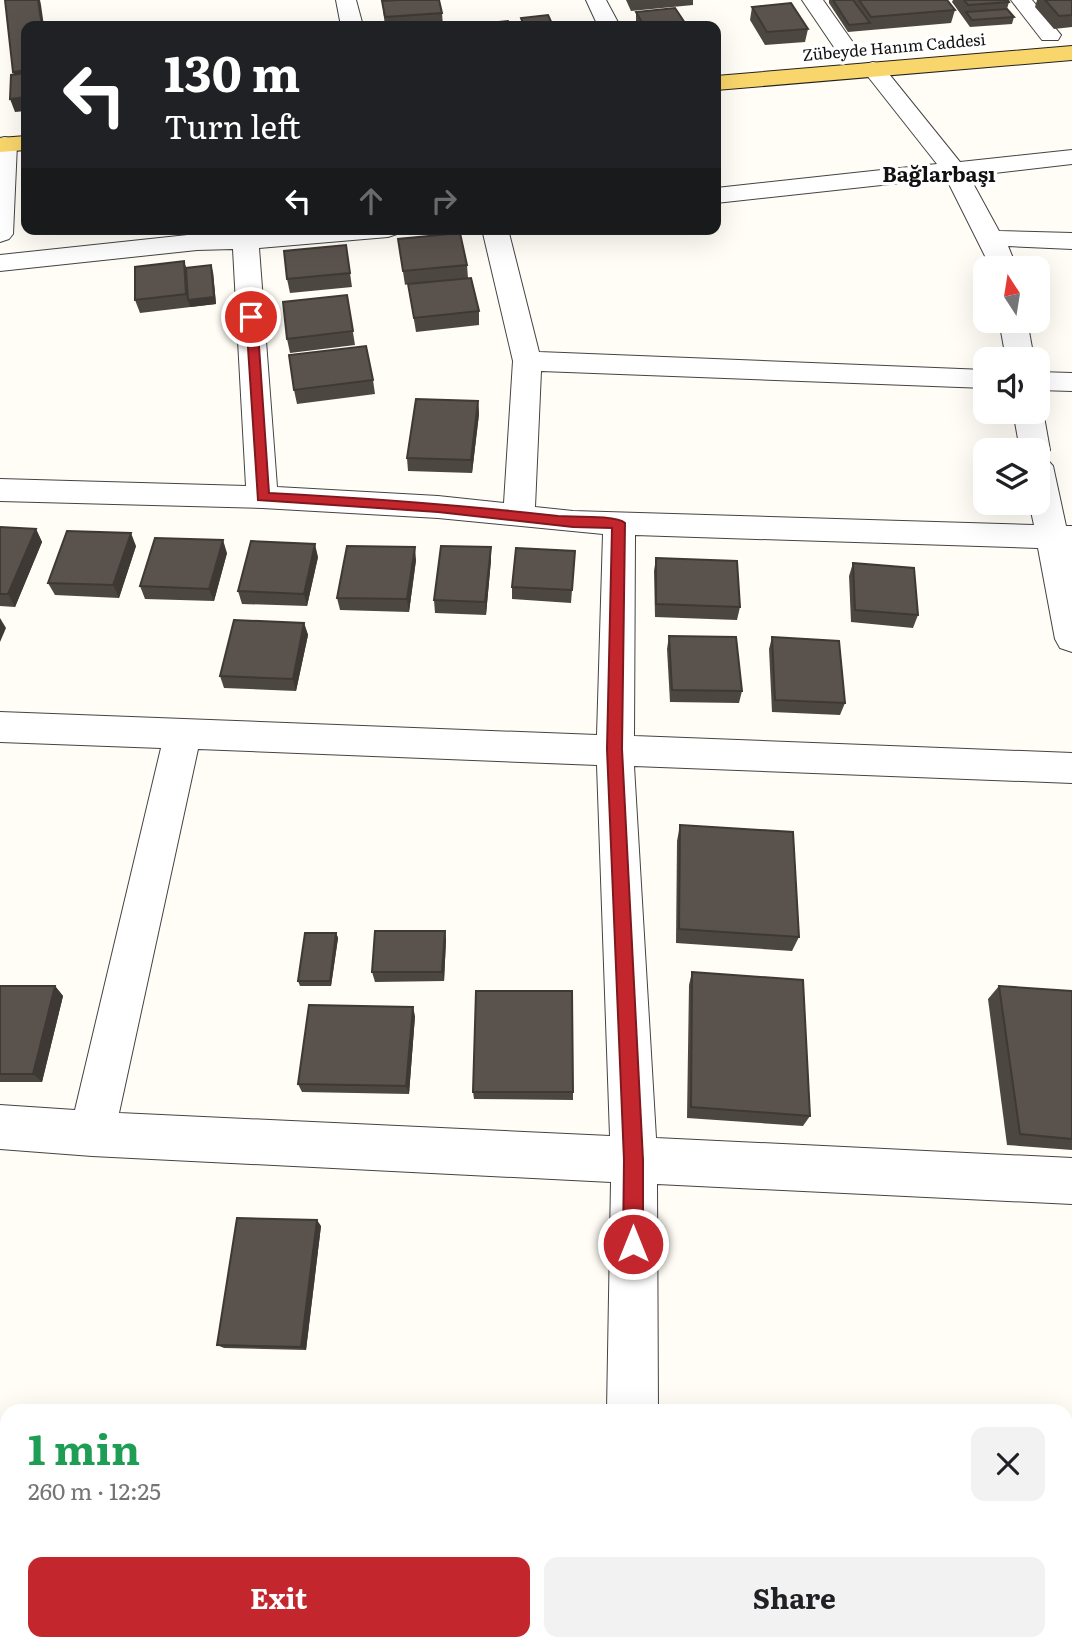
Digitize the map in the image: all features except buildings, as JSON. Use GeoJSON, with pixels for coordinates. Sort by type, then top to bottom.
{"type":"FeatureCollection","features":[{"type":"Feature","properties":{"kind":"main road","name":"Zübeyde Hanım Caddesi"},"geometry":{"type":"LineString","coordinates":[[755,58],[1072,33]]}},
{"type":"Feature","properties":{"kind":"main road"},"geometry":{"type":"LineString","coordinates":[[721,83],[1072,53]]}},
{"type":"Feature","properties":{"kind":"street"},"geometry":{"type":"LineString","coordinates":[[346,0],[351,21]]}},
{"type":"Feature","properties":{"kind":"street"},"geometry":{"type":"LineString","coordinates":[[596,0],[606,21]]}},
{"type":"Feature","properties":{"kind":"street"},"geometry":{"type":"LineString","coordinates":[[812,0],[848,51]]}},
{"type":"Feature","properties":{"kind":"street"},"geometry":{"type":"LineString","coordinates":[[1021,0],[1050,35]]}},
{"type":"Feature","properties":{"kind":"street"},"geometry":{"type":"LineString","coordinates":[[873,69],[953,169],[999,256]]}},
{"type":"Feature","properties":{"kind":"street"},"geometry":{"type":"LineString","coordinates":[[0,234],[10,144]]}},
{"type":"Feature","properties":{"kind":"street"},"geometry":{"type":"LineString","coordinates":[[721,195],[1072,157]]}},
{"type":"Feature","properties":{"kind":"street"},"geometry":{"type":"LineString","coordinates":[[0,263],[246,235],[262,497]]}},
{"type":"Feature","properties":{"kind":"street"},"geometry":{"type":"LineString","coordinates":[[496,235],[527,361],[519,516]]}},
{"type":"Feature","properties":{"kind":"street"},"geometry":{"type":"LineString","coordinates":[[991,238],[1072,242]]}},
{"type":"Feature","properties":{"kind":"street"},"geometry":{"type":"LineString","coordinates":[[527,361],[973,379]]}},
{"type":"Feature","properties":{"kind":"street"},"geometry":{"type":"LineString","coordinates":[[1050,381],[1072,382]]}},
{"type":"Feature","properties":{"kind":"street"},"geometry":{"type":"LineString","coordinates":[[0,490],[262,497],[438,507],[619,523],[1061,537]]}},
{"type":"Feature","properties":{"kind":"street"},"geometry":{"type":"LineString","coordinates":[[1050,503],[1061,537],[1072,639]]}},
{"type":"Feature","properties":{"kind":"street"},"geometry":{"type":"LineString","coordinates":[[619,523],[615,749],[634,1160],[632,1404]]}},
{"type":"Feature","properties":{"kind":"street"},"geometry":{"type":"LineString","coordinates":[[0,727],[1072,768]]}},
{"type":"Feature","properties":{"kind":"street"},"geometry":{"type":"LineString","coordinates":[[92,1134],[183,734]]}},
{"type":"Feature","properties":{"kind":"street"},"geometry":{"type":"LineString","coordinates":[[0,1128],[1072,1181]]}},
{"type":"Feature","properties":{"kind":"district","name":"Bağlarbaşı"},"geometry":{"type":"Point","coordinates":[939,175]}},
{"type":"Feature","properties":{"kind":"route"},"geometry":{"type":"LineString","coordinates":[[251,317],[262,497],[438,507],[573,522],[619,523],[615,749],[634,1160],[633,1244]]}}]}
